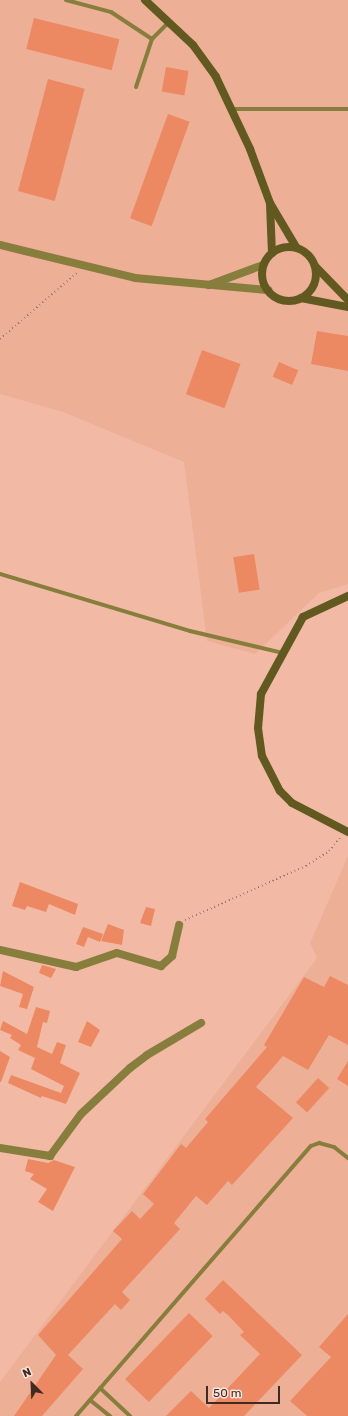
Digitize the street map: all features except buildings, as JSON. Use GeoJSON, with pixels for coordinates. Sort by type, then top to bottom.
{"type":"FeatureCollection","features":[{"type":"Feature","properties":{"kind":"main road"},"geometry":{"type":"LineString","coordinates":[[145,0],[170,21],[193,45],[233,109],[270,203],[296,247]]}},
{"type":"Feature","properties":{"kind":"main road"},"geometry":{"type":"LineString","coordinates":[[270,203],[272,252],[263,266],[263,283],[268,290],[283,300],[301,298],[348,307]]}},
{"type":"Feature","properties":{"kind":"main road"},"geometry":{"type":"LineString","coordinates":[[272,252],[288,246],[296,247],[304,251],[315,266],[348,300]]}},
{"type":"Feature","properties":{"kind":"main road"},"geometry":{"type":"LineString","coordinates":[[301,298],[314,284],[315,266]]}},
{"type":"Feature","properties":{"kind":"main road"},"geometry":{"type":"LineString","coordinates":[[347,831],[292,803],[272,779],[262,756],[258,728],[261,694],[303,617],[348,596]]}},
{"type":"Feature","properties":{"kind":"street"},"geometry":{"type":"LineString","coordinates":[[0,245],[84,267],[135,278],[206,286],[268,290]]}},
{"type":"Feature","properties":{"kind":"street"},"geometry":{"type":"LineString","coordinates":[[206,286],[263,266]]}},
{"type":"Feature","properties":{"kind":"street"},"geometry":{"type":"LineString","coordinates":[[0,950],[76,967],[117,953],[161,966],[172,956],[179,925]]}},
{"type":"Feature","properties":{"kind":"street"},"geometry":{"type":"LineString","coordinates":[[0,1148],[50,1156],[81,1114],[130,1068],[147,1054],[202,1023]]}},
{"type":"Feature","properties":{"kind":"lane"},"geometry":{"type":"LineString","coordinates":[[66,0],[111,12],[152,39]]}},
{"type":"Feature","properties":{"kind":"lane"},"geometry":{"type":"LineString","coordinates":[[136,87],[152,39],[170,21]]}},
{"type":"Feature","properties":{"kind":"lane"},"geometry":{"type":"LineString","coordinates":[[233,109],[348,109]]}},
{"type":"Feature","properties":{"kind":"lane"},"geometry":{"type":"LineString","coordinates":[[0,574],[190,631],[283,653]]}},
{"type":"Feature","properties":{"kind":"lane"},"geometry":{"type":"LineString","coordinates":[[76,1416],[311,1146],[318,1143],[334,1146],[348,1158]]}},
{"type":"Feature","properties":{"kind":"lane"},"geometry":{"type":"LineString","coordinates":[[100,1388],[130,1416]]}},
{"type":"Feature","properties":{"kind":"lane"},"geometry":{"type":"LineString","coordinates":[[90,1400],[110,1416]]}},
{"type":"Feature","properties":{"kind":"path"},"geometry":{"type":"LineString","coordinates":[[0,339],[84,267]]}},
{"type":"Feature","properties":{"kind":"path"},"geometry":{"type":"LineString","coordinates":[[179,925],[306,866],[329,851],[347,831]]}},
{"type":"Feature","properties":{"kind":"shaded area"},"geometry":{"type":"Polygon","coordinates":[[[0,0],[348,0],[348,584],[319,593],[255,654],[207,641],[184,462],[63,412],[0,394],[0,0]]]}},
{"type":"Feature","properties":{"kind":"shaded area"},"geometry":{"type":"Polygon","coordinates":[[[348,856],[348,1416],[0,1416],[0,1382],[317,958],[310,943],[348,856]]]}}]}
